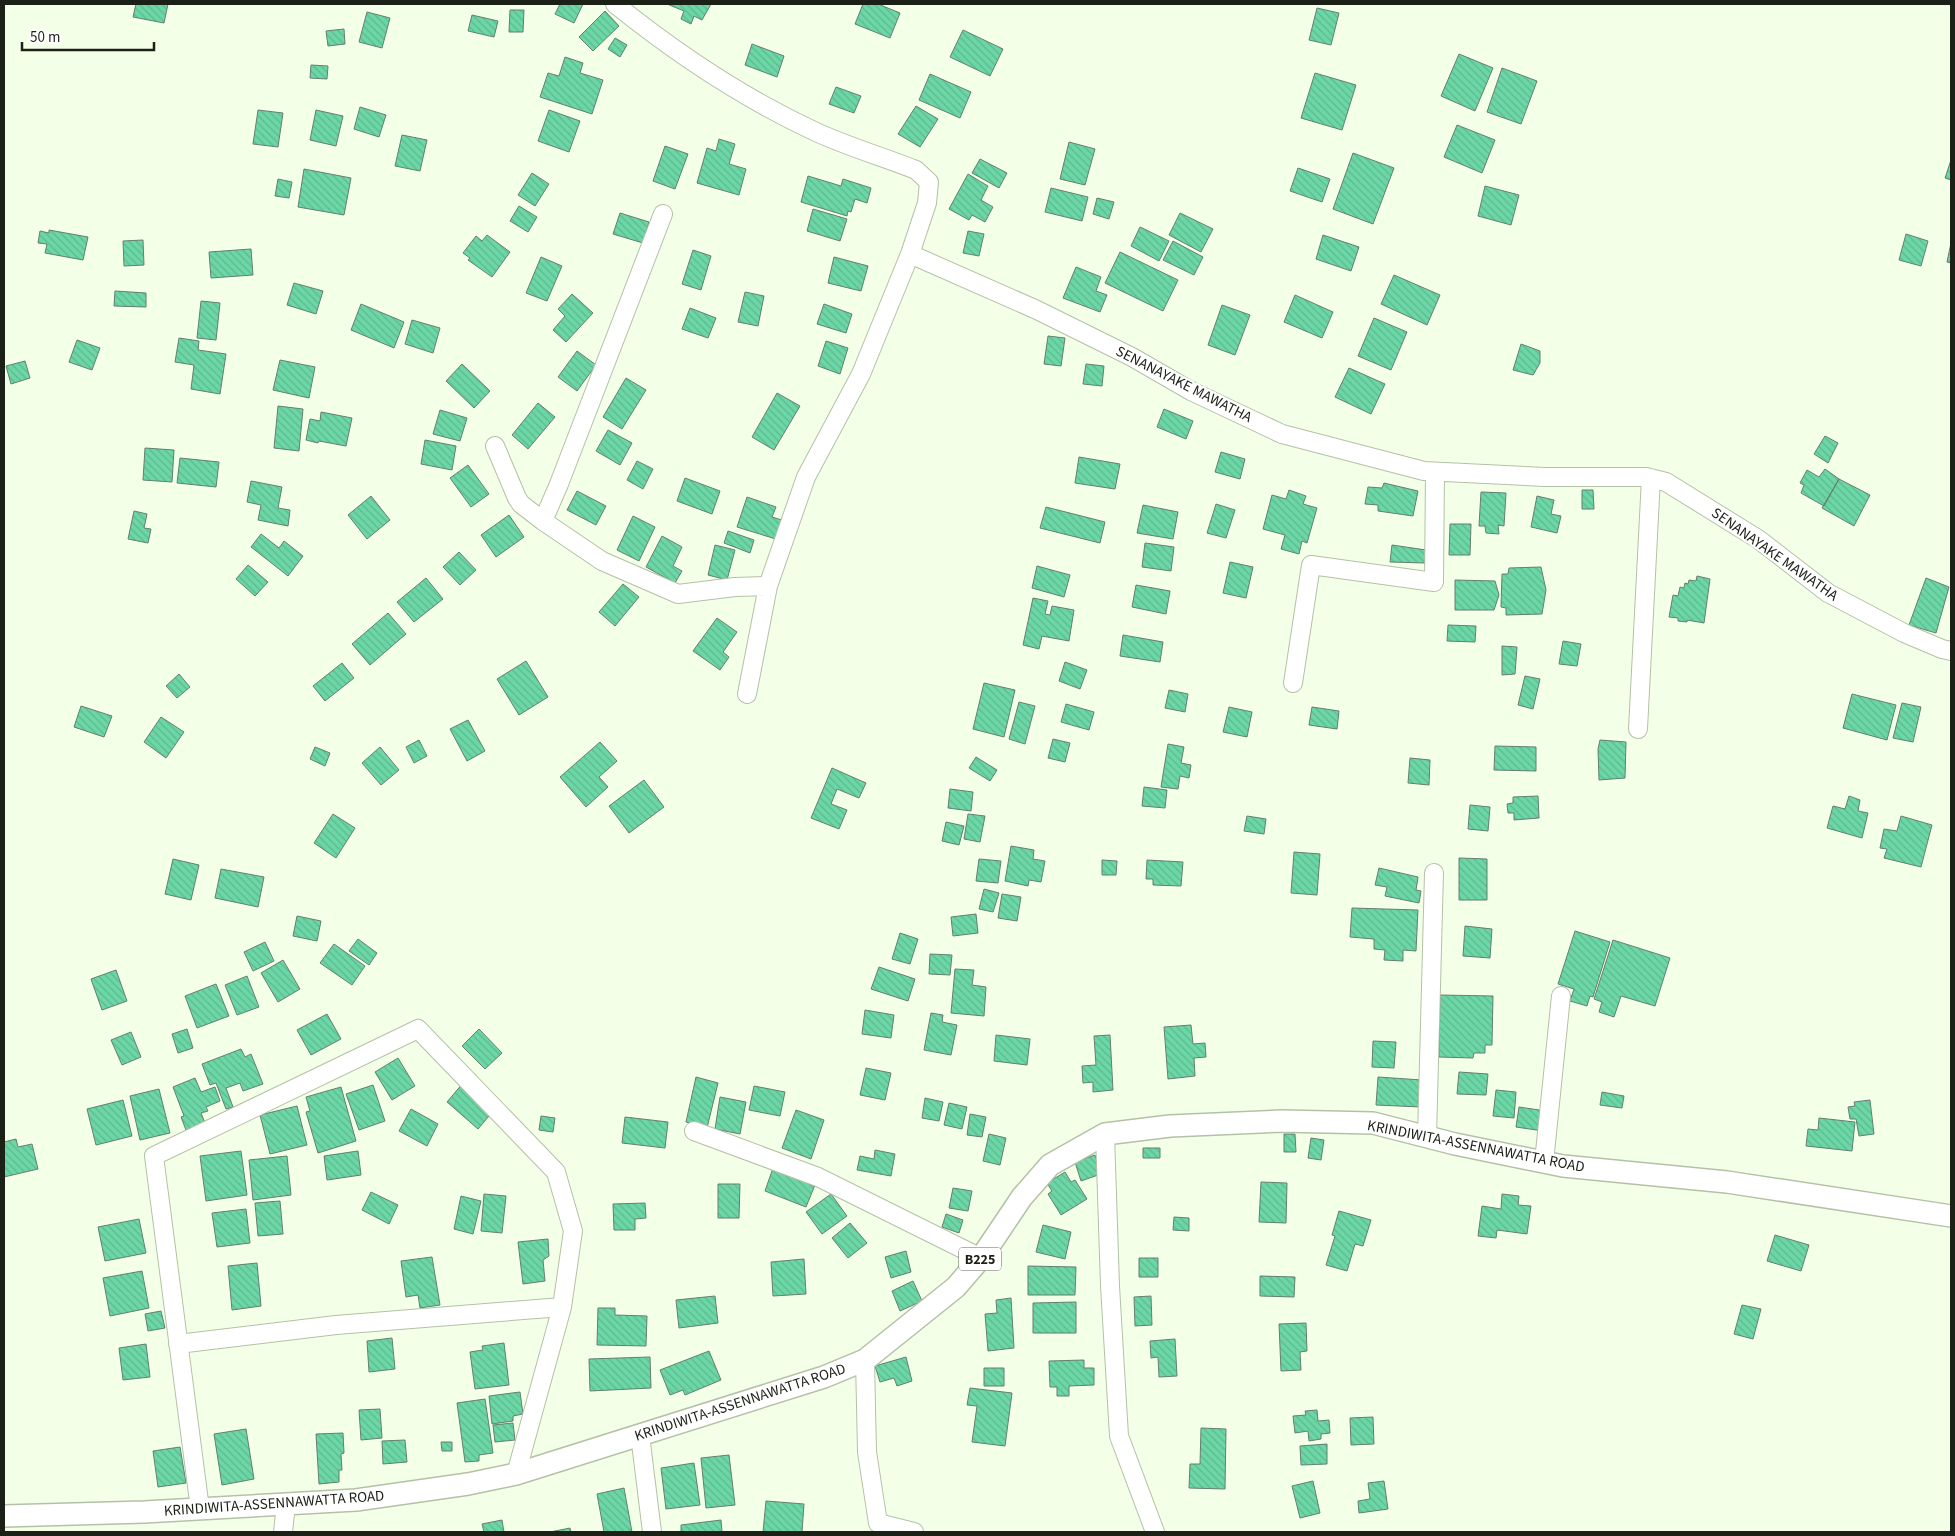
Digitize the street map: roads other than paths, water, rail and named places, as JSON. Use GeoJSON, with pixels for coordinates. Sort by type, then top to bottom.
{"type":"FeatureCollection","features":[{"type":"Feature","properties":{"kind":"main road","name":"KRINDIWITA-ASSENNAWATTA ROAD"},"geometry":{"type":"LineString","coordinates":[[4,1516],[200,1509],[356,1500],[468,1484],[516,1474],[824,1377],[865,1360],[956,1287],[981,1258],[1022,1197],[1050,1165],[1105,1134],[1170,1126],[1281,1121],[1373,1123],[1426,1137],[1563,1166],[1727,1182],[1951,1216]]}},
{"type":"Feature","properties":{"kind":"street"},"geometry":{"type":"LineString","coordinates":[[615,4],[661,41],[721,81],[817,132],[916,170],[929,182],[927,203],[910,254],[861,374],[806,477],[768,586],[747,694]]}},
{"type":"Feature","properties":{"kind":"street"},"geometry":{"type":"LineString","coordinates":[[543,521],[560,484],[663,214]]}},
{"type":"Feature","properties":{"kind":"street","name":"SENANAYAKE MAWATHA"},"geometry":{"type":"LineString","coordinates":[[910,254],[1037,310],[1132,357],[1191,391],[1282,434],[1424,471],[1544,477],[1651,478],[1666,482],[1758,539],[1828,593],[1904,633],[1951,651]]}},
{"type":"Feature","properties":{"kind":"street"},"geometry":{"type":"LineString","coordinates":[[495,446],[521,504],[602,561],[678,594],[735,587],[768,586]]}},
{"type":"Feature","properties":{"kind":"street"},"geometry":{"type":"LineString","coordinates":[[1293,683],[1311,565],[1434,582],[1435,472]]}},
{"type":"Feature","properties":{"kind":"street"},"geometry":{"type":"LineString","coordinates":[[1638,730],[1651,478]]}},
{"type":"Feature","properties":{"kind":"street"},"geometry":{"type":"LineString","coordinates":[[1426,1137],[1434,873]]}},
{"type":"Feature","properties":{"kind":"street"},"geometry":{"type":"LineString","coordinates":[[1544,1162],[1561,996]]}},
{"type":"Feature","properties":{"kind":"street"},"geometry":{"type":"LineString","coordinates":[[200,1509],[154,1156],[418,1028],[556,1172],[574,1232],[562,1307],[516,1474]]}},
{"type":"Feature","properties":{"kind":"street"},"geometry":{"type":"LineString","coordinates":[[694,1132],[818,1177],[981,1258]]}},
{"type":"Feature","properties":{"kind":"street"},"geometry":{"type":"LineString","coordinates":[[1105,1134],[1110,1286],[1119,1436],[1155,1532]]}},
{"type":"Feature","properties":{"kind":"street"},"geometry":{"type":"LineString","coordinates":[[178,1344],[336,1325],[562,1307]]}},
{"type":"Feature","properties":{"kind":"street"},"geometry":{"type":"LineString","coordinates":[[865,1360],[867,1452],[878,1523],[914,1532]]}},
{"type":"Feature","properties":{"kind":"street"},"geometry":{"type":"LineString","coordinates":[[640,1435],[652,1532]]}},
{"type":"Feature","properties":{"kind":"street"},"geometry":{"type":"LineString","coordinates":[[284,1532],[286,1504]]}}]}
